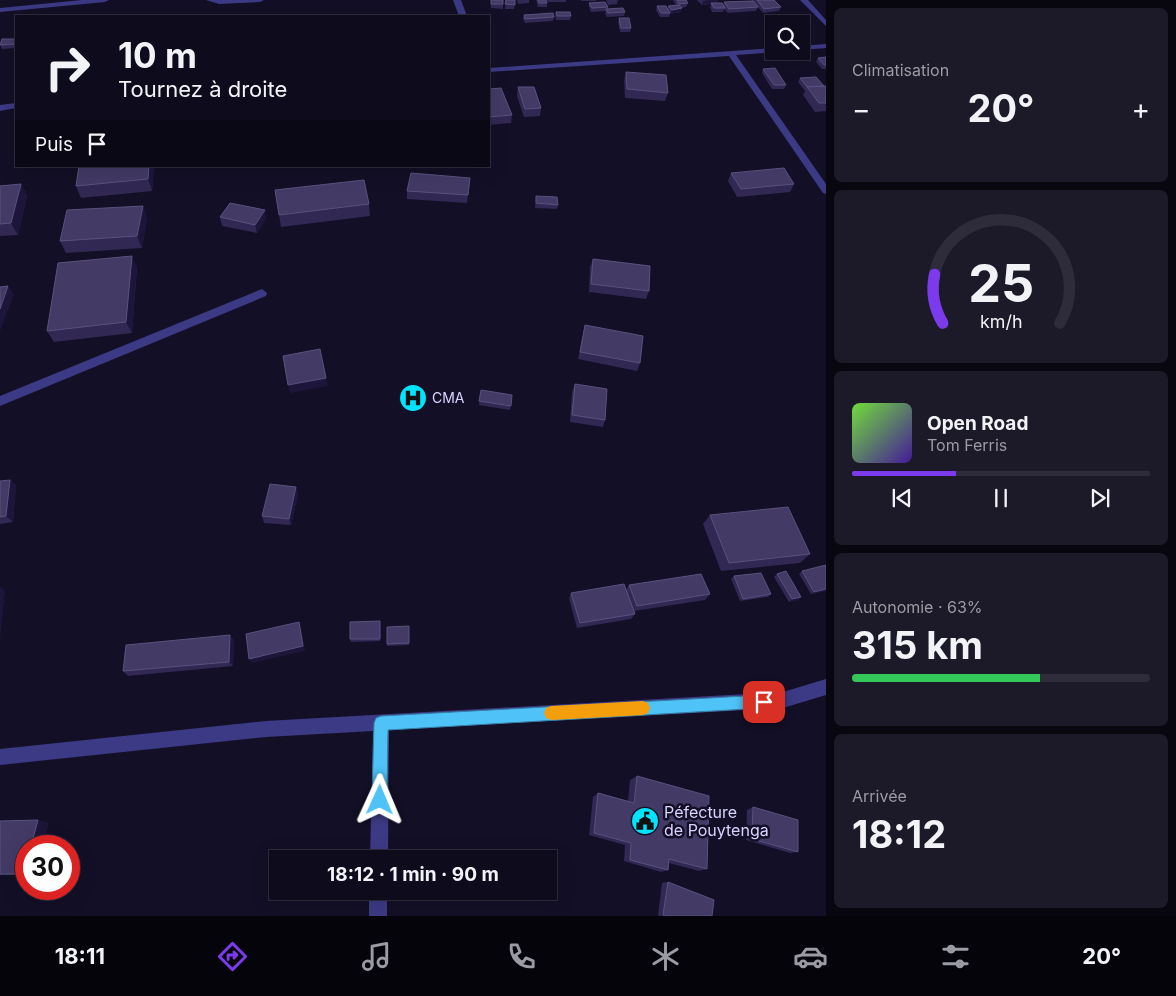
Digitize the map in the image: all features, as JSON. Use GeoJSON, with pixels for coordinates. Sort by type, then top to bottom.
{"type":"FeatureCollection","features":[{"type":"Feature","properties":{"kind":"street"},"geometry":{"type":"LineString","coordinates":[[0,10],[105,0]]}},
{"type":"Feature","properties":{"kind":"street"},"geometry":{"type":"LineString","coordinates":[[210,0],[219,2],[260,0]]}},
{"type":"Feature","properties":{"kind":"street"},"geometry":{"type":"LineString","coordinates":[[457,0],[463,15]]}},
{"type":"Feature","properties":{"kind":"street"},"geometry":{"type":"LineString","coordinates":[[804,0],[826,24]]}},
{"type":"Feature","properties":{"kind":"street"},"geometry":{"type":"LineString","coordinates":[[810,47],[826,46]]}},
{"type":"Feature","properties":{"kind":"street"},"geometry":{"type":"LineString","coordinates":[[490,70],[765,51]]}},
{"type":"Feature","properties":{"kind":"street"},"geometry":{"type":"LineString","coordinates":[[731,53],[822,178],[826,191]]}},
{"type":"Feature","properties":{"kind":"street"},"geometry":{"type":"LineString","coordinates":[[0,108],[15,106]]}},
{"type":"Feature","properties":{"kind":"street"},"geometry":{"type":"LineString","coordinates":[[0,401],[262,293]]}},
{"type":"Feature","properties":{"kind":"street"},"geometry":{"type":"LineString","coordinates":[[0,757],[266,729],[783,700],[826,687]]}},
{"type":"Feature","properties":{"kind":"street"},"geometry":{"type":"LineString","coordinates":[[379,850],[381,723]]}},
{"type":"Feature","properties":{"kind":"street"},"geometry":{"type":"LineString","coordinates":[[378,900],[378,916]]}},
{"type":"Feature","properties":{"kind":"building"},"geometry":{"type":"Polygon","coordinates":[[[491,0],[503,0],[503,4],[491,4],[491,0]]]}},
{"type":"Feature","properties":{"kind":"building"},"geometry":{"type":"Polygon","coordinates":[[[506,0],[515,0],[515,5],[505,4],[506,0]]]}},
{"type":"Feature","properties":{"kind":"building"},"geometry":{"type":"Polygon","coordinates":[[[538,0],[546,0],[547,3],[539,3],[538,0]]]}},
{"type":"Feature","properties":{"kind":"building"},"geometry":{"type":"Polygon","coordinates":[[[677,0],[686,0],[688,3],[679,4],[677,0]]]}},
{"type":"Feature","properties":{"kind":"building"},"geometry":{"type":"Polygon","coordinates":[[[757,0],[774,0],[781,7],[764,9],[757,0]]]}},
{"type":"Feature","properties":{"kind":"building"},"geometry":{"type":"Polygon","coordinates":[[[753,1],[758,7],[729,9],[724,2],[753,1]]]}},
{"type":"Feature","properties":{"kind":"building"},"geometry":{"type":"Polygon","coordinates":[[[605,2],[608,7],[592,8],[589,3],[605,2]]]}},
{"type":"Feature","properties":{"kind":"building"},"geometry":{"type":"Polygon","coordinates":[[[711,3],[722,3],[725,8],[714,8],[711,3]]]}},
{"type":"Feature","properties":{"kind":"building"},"geometry":{"type":"Polygon","coordinates":[[[679,5],[682,8],[672,10],[668,6],[679,5]]]}},
{"type":"Feature","properties":{"kind":"building"},"geometry":{"type":"Polygon","coordinates":[[[657,6],[666,6],[670,13],[661,13],[657,6]]]}},
{"type":"Feature","properties":{"kind":"building"},"geometry":{"type":"Polygon","coordinates":[[[623,8],[625,12],[608,13],[606,9],[623,8]]]}},
{"type":"Feature","properties":{"kind":"building"},"geometry":{"type":"Polygon","coordinates":[[[556,12],[570,12],[571,16],[557,16],[556,12]]]}},
{"type":"Feature","properties":{"kind":"building"},"geometry":{"type":"Polygon","coordinates":[[[553,13],[554,17],[525,19],[524,15],[553,13]]]}},
{"type":"Feature","properties":{"kind":"building"},"geometry":{"type":"Polygon","coordinates":[[[619,18],[629,18],[631,28],[621,28],[619,18]]]}},
{"type":"Feature","properties":{"kind":"building"},"geometry":{"type":"Polygon","coordinates":[[[2,39],[15,39],[15,44],[0,45],[2,39]]]}},
{"type":"Feature","properties":{"kind":"building"},"geometry":{"type":"Polygon","coordinates":[[[826,57],[826,65],[824,65],[818,58],[826,57]]]}},
{"type":"Feature","properties":{"kind":"building"},"geometry":{"type":"Polygon","coordinates":[[[775,68],[786,85],[774,85],[763,69],[775,68]]]}},
{"type":"Feature","properties":{"kind":"building"},"geometry":{"type":"Polygon","coordinates":[[[626,72],[666,75],[668,93],[627,89],[626,72]]]}},
{"type":"Feature","properties":{"kind":"building"},"geometry":{"type":"Polygon","coordinates":[[[816,77],[824,86],[807,87],[800,78],[816,77]]]}},
{"type":"Feature","properties":{"kind":"building"},"geometry":{"type":"Polygon","coordinates":[[[826,86],[826,103],[819,103],[807,87],[826,86]]]}},
{"type":"Feature","properties":{"kind":"building"},"geometry":{"type":"Polygon","coordinates":[[[518,87],[534,87],[541,108],[525,109],[518,87]]]}},
{"type":"Feature","properties":{"kind":"building"},"geometry":{"type":"Polygon","coordinates":[[[501,88],[512,115],[490,117],[490,89],[501,88]]]}},
{"type":"Feature","properties":{"kind":"building"},"geometry":{"type":"Polygon","coordinates":[[[79,167],[149,167],[148,179],[76,186],[79,167]]]}},
{"type":"Feature","properties":{"kind":"building"},"geometry":{"type":"Polygon","coordinates":[[[784,168],[794,184],[741,189],[731,173],[784,168]]]}},
{"type":"Feature","properties":{"kind":"building"},"geometry":{"type":"Polygon","coordinates":[[[411,173],[470,178],[468,195],[407,191],[411,173]]]}},
{"type":"Feature","properties":{"kind":"building"},"geometry":{"type":"Polygon","coordinates":[[[364,180],[369,204],[279,215],[275,190],[364,180]]]}},
{"type":"Feature","properties":{"kind":"building"},"geometry":{"type":"Polygon","coordinates":[[[21,184],[11,223],[0,224],[0,186],[21,184]]]}},
{"type":"Feature","properties":{"kind":"building"},"geometry":{"type":"Polygon","coordinates":[[[536,196],[557,197],[558,205],[536,203],[536,196]]]}},
{"type":"Feature","properties":{"kind":"building"},"geometry":{"type":"Polygon","coordinates":[[[230,203],[265,210],[255,225],[220,217],[230,203]]]}},
{"type":"Feature","properties":{"kind":"building"},"geometry":{"type":"Polygon","coordinates":[[[143,206],[137,236],[60,241],[67,210],[143,206]]]}},
{"type":"Feature","properties":{"kind":"building"},"geometry":{"type":"Polygon","coordinates":[[[132,256],[126,322],[47,331],[58,263],[132,256]]]}},
{"type":"Feature","properties":{"kind":"building"},"geometry":{"type":"Polygon","coordinates":[[[593,259],[650,266],[649,291],[591,284],[593,259]]]}},
{"type":"Feature","properties":{"kind":"building"},"geometry":{"type":"Polygon","coordinates":[[[8,286],[0,309],[0,287],[8,286]]]}},
{"type":"Feature","properties":{"kind":"building"},"geometry":{"type":"Polygon","coordinates":[[[585,325],[643,336],[640,363],[580,352],[585,325]]]}},
{"type":"Feature","properties":{"kind":"building"},"geometry":{"type":"Polygon","coordinates":[[[320,349],[326,378],[288,385],[283,356],[320,349]]]}},
{"type":"Feature","properties":{"kind":"building"},"geometry":{"type":"Polygon","coordinates":[[[575,384],[607,389],[605,420],[572,415],[575,384]]]}},
{"type":"Feature","properties":{"kind":"building"},"geometry":{"type":"Polygon","coordinates":[[[481,390],[512,395],[511,406],[479,401],[481,390]]]}},
{"type":"Feature","properties":{"kind":"building"},"geometry":{"type":"Polygon","coordinates":[[[10,480],[6,516],[0,517],[0,481],[10,480]]]}},
{"type":"Feature","properties":{"kind":"building"},"geometry":{"type":"Polygon","coordinates":[[[270,484],[296,487],[289,519],[262,516],[270,484]]]}},
{"type":"Feature","properties":{"kind":"building"},"geometry":{"type":"Polygon","coordinates":[[[788,507],[810,554],[729,563],[710,515],[788,507]]]}},
{"type":"Feature","properties":{"kind":"building"},"geometry":{"type":"Polygon","coordinates":[[[826,565],[826,589],[814,592],[802,571],[826,565]]]}},
{"type":"Feature","properties":{"kind":"building"},"geometry":{"type":"Polygon","coordinates":[[[786,571],[801,597],[792,599],[777,574],[786,571]]]}},
{"type":"Feature","properties":{"kind":"building"},"geometry":{"type":"Polygon","coordinates":[[[761,573],[771,594],[743,599],[734,576],[761,573]]]}},
{"type":"Feature","properties":{"kind":"building"},"geometry":{"type":"Polygon","coordinates":[[[701,574],[710,594],[637,606],[629,585],[701,574]]]}},
{"type":"Feature","properties":{"kind":"building"},"geometry":{"type":"Polygon","coordinates":[[[624,584],[635,614],[580,623],[571,593],[624,584]]]}},
{"type":"Feature","properties":{"kind":"building"},"geometry":{"type":"Polygon","coordinates":[[[380,621],[380,639],[350,639],[350,622],[380,621]]]}},
{"type":"Feature","properties":{"kind":"building"},"geometry":{"type":"Polygon","coordinates":[[[299,622],[303,646],[249,659],[246,634],[299,622]]]}},
{"type":"Feature","properties":{"kind":"building"},"geometry":{"type":"Polygon","coordinates":[[[409,626],[409,643],[387,644],[387,627],[409,626]]]}},
{"type":"Feature","properties":{"kind":"building"},"geometry":{"type":"Polygon","coordinates":[[[230,635],[229,662],[123,671],[126,645],[230,635]]]}},
{"type":"Feature","properties":{"kind":"building","name":"Péfecture de Pouytenga"},"geometry":{"type":"Polygon","coordinates":[[[637,776],[709,796],[707,869],[669,859],[668,870],[630,860],[631,843],[594,833],[598,793],[634,803],[637,776]]]}},
{"type":"Feature","properties":{"kind":"building"},"geometry":{"type":"Polygon","coordinates":[[[753,807],[798,820],[798,852],[752,839],[753,807]]]}},
{"type":"Feature","properties":{"kind":"building"},"geometry":{"type":"Polygon","coordinates":[[[38,820],[34,835],[15,835],[15,874],[0,874],[0,821],[38,820]]]}},
{"type":"Feature","properties":{"kind":"building"},"geometry":{"type":"Polygon","coordinates":[[[668,882],[714,900],[712,916],[663,915],[668,882]]]}},
{"type":"Feature","properties":{"kind":"slow traffic"},"geometry":{"type":"LineString","coordinates":[[551,713],[643,708]]}},
{"type":"Feature","properties":{"kind":"place","name":"CMA"},"geometry":{"type":"Point","coordinates":[413,398]}},
{"type":"Feature","properties":{"kind":"place","name":"Péfecture de Pouytenga"},"geometry":{"type":"Point","coordinates":[645,821]}},
{"type":"Feature","properties":{"kind":"route"},"geometry":{"type":"LineString","coordinates":[[380,800],[381,723],[764,702]]}}]}
